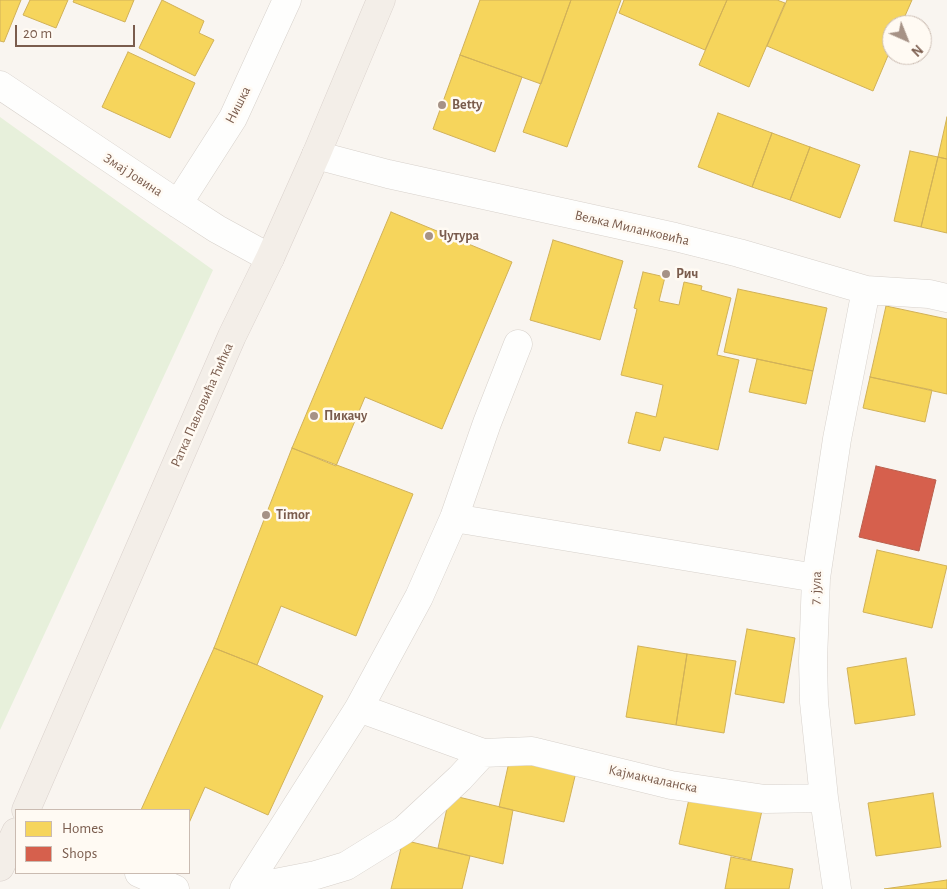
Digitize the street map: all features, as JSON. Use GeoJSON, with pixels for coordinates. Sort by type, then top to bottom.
{"type":"FeatureCollection","features":[{"type":"Feature","properties":{"kind":"main road","name":"Ратка Павловића Ћићка"},"geometry":{"type":"LineString","coordinates":[[32,807],[232,336],[316,156],[381,0]]}},
{"type":"Feature","properties":{"kind":"street","name":"Нишка"},"geometry":{"type":"LineString","coordinates":[[178,204],[233,118],[287,0]]}},
{"type":"Feature","properties":{"kind":"street","name":"Змај Јовина"},"geometry":{"type":"LineString","coordinates":[[0,85],[78,139],[178,204],[270,258]]}},
{"type":"Feature","properties":{"kind":"street","name":"Вељка Миланковића"},"geometry":{"type":"LineString","coordinates":[[316,156],[675,237],[866,290],[930,294],[947,298]]}},
{"type":"Feature","properties":{"kind":"street","name":"7. јула"},"geometry":{"type":"LineString","coordinates":[[837,889],[824,798],[814,702],[813,661],[816,578],[837,439],[866,290]]}},
{"type":"Feature","properties":{"kind":"street"},"geometry":{"type":"LineString","coordinates":[[244,889],[359,708],[419,597],[454,518],[487,423],[518,344]]}},
{"type":"Feature","properties":{"kind":"street"},"geometry":{"type":"LineString","coordinates":[[454,518],[816,578]]}},
{"type":"Feature","properties":{"kind":"street","name":"Кајмакчаланска"},"geometry":{"type":"LineString","coordinates":[[359,708],[483,753],[532,751],[671,785],[765,799],[824,798]]}},
{"type":"Feature","properties":{"kind":"street"},"geometry":{"type":"LineString","coordinates":[[244,889],[316,875],[346,866],[404,830],[460,778],[483,753]]}},
{"type":"Feature","properties":{"kind":"street"},"geometry":{"type":"LineString","coordinates":[[141,874],[175,889]]}},
{"type":"Feature","properties":{"kind":"green space"},"geometry":{"type":"Polygon","coordinates":[[[0,117],[213,270],[0,730],[0,117]]]}},
{"type":"Feature","properties":{"kind":"building: Homes"},"geometry":{"type":"Polygon","coordinates":[[[0,0],[21,0],[4,42],[0,41],[0,0]]]}},
{"type":"Feature","properties":{"kind":"building: Homes"},"geometry":{"type":"Polygon","coordinates":[[[30,0],[68,0],[56,28],[23,15],[30,0]]]}},
{"type":"Feature","properties":{"kind":"building: Homes"},"geometry":{"type":"Polygon","coordinates":[[[74,0],[134,0],[125,22],[73,2],[74,0]]]}},
{"type":"Feature","properties":{"kind":"building: Homes"},"geometry":{"type":"Polygon","coordinates":[[[162,0],[204,21],[199,33],[214,40],[195,76],[139,48],[162,0]]]}},
{"type":"Feature","properties":{"kind":"building: Homes"},"geometry":{"type":"Polygon","coordinates":[[[480,0],[571,0],[541,84],[460,55],[480,0]]]}},
{"type":"Feature","properties":{"kind":"building: Homes"},"geometry":{"type":"Polygon","coordinates":[[[571,0],[621,0],[567,147],[523,132],[571,0]]]}},
{"type":"Feature","properties":{"kind":"building: Homes"},"geometry":{"type":"Polygon","coordinates":[[[624,0],[727,0],[705,50],[619,13],[624,0]]]}},
{"type":"Feature","properties":{"kind":"building: Homes"},"geometry":{"type":"Polygon","coordinates":[[[727,0],[777,0],[785,3],[749,87],[699,65],[727,0]]]}},
{"type":"Feature","properties":{"kind":"building: Homes"},"geometry":{"type":"Polygon","coordinates":[[[787,0],[912,0],[905,15],[882,15],[882,65],[884,65],[873,91],[767,46],[787,0]]]}},
{"type":"Feature","properties":{"kind":"building: Homes"},"geometry":{"type":"Polygon","coordinates":[[[128,52],[195,83],[170,138],[102,107],[128,52]]]}},
{"type":"Feature","properties":{"kind":"building: Homes"},"geometry":{"type":"Polygon","coordinates":[[[460,55],[522,77],[495,152],[433,129],[460,55]]]}},
{"type":"Feature","properties":{"kind":"building: Homes"},"geometry":{"type":"Polygon","coordinates":[[[718,113],[772,133],[752,187],[698,167],[718,113]]]}},
{"type":"Feature","properties":{"kind":"building: Homes"},"geometry":{"type":"Polygon","coordinates":[[[947,117],[947,159],[938,157],[947,117]]]}},
{"type":"Feature","properties":{"kind":"building: Homes"},"geometry":{"type":"Polygon","coordinates":[[[772,133],[810,147],[790,200],[752,187],[772,133]]]}},
{"type":"Feature","properties":{"kind":"building: Homes"},"geometry":{"type":"Polygon","coordinates":[[[810,147],[860,165],[840,218],[790,200],[810,147]]]}},
{"type":"Feature","properties":{"kind":"building: Homes"},"geometry":{"type":"Polygon","coordinates":[[[910,151],[938,157],[921,227],[894,221],[910,151]]]}},
{"type":"Feature","properties":{"kind":"building: Homes"},"geometry":{"type":"Polygon","coordinates":[[[938,157],[947,159],[947,233],[921,227],[938,157]]]}},
{"type":"Feature","properties":{"kind":"building: Homes"},"geometry":{"type":"Polygon","coordinates":[[[391,212],[512,262],[442,429],[365,397],[336,466],[292,448],[391,212]]]}},
{"type":"Feature","properties":{"kind":"building: Homes"},"geometry":{"type":"Polygon","coordinates":[[[553,240],[623,261],[600,340],[530,320],[553,240]]]}},
{"type":"Feature","properties":{"kind":"building: Homes"},"geometry":{"type":"Polygon","coordinates":[[[643,272],[665,277],[659,301],[679,305],[684,282],[702,286],[701,290],[731,298],[717,355],[739,360],[718,450],[664,437],[660,451],[628,443],[636,412],[656,417],[663,385],[621,375],[637,309],[634,308],[643,272]]]}},
{"type":"Feature","properties":{"kind":"building: Homes"},"geometry":{"type":"Polygon","coordinates":[[[738,289],[827,308],[813,371],[724,352],[738,289]]]}},
{"type":"Feature","properties":{"kind":"building: Homes"},"geometry":{"type":"Polygon","coordinates":[[[886,306],[947,319],[947,394],[870,377],[886,306]]]}},
{"type":"Feature","properties":{"kind":"building: Homes"},"geometry":{"type":"Polygon","coordinates":[[[757,359],[813,371],[806,404],[749,392],[757,359]]]}},
{"type":"Feature","properties":{"kind":"building: Homes"},"geometry":{"type":"Polygon","coordinates":[[[870,377],[932,390],[925,422],[863,408],[870,377]]]}},
{"type":"Feature","properties":{"kind":"building: Homes"},"geometry":{"type":"Polygon","coordinates":[[[292,448],[413,494],[356,636],[281,606],[257,665],[214,648],[292,448]]]}},
{"type":"Feature","properties":{"kind":"building: Homes"},"geometry":{"type":"Polygon","coordinates":[[[877,550],[947,566],[932,628],[863,612],[877,550]]]}},
{"type":"Feature","properties":{"kind":"building: Homes"},"geometry":{"type":"Polygon","coordinates":[[[747,629],[795,638],[784,703],[735,694],[747,629]]]}},
{"type":"Feature","properties":{"kind":"building: Homes"},"geometry":{"type":"Polygon","coordinates":[[[638,646],[687,654],[676,725],[626,717],[638,646]]]}},
{"type":"Feature","properties":{"kind":"building: Homes"},"geometry":{"type":"Polygon","coordinates":[[[214,648],[257,665],[323,696],[268,815],[205,787],[190,821],[190,809],[141,809],[214,648]]]}},
{"type":"Feature","properties":{"kind":"building: Homes"},"geometry":{"type":"Polygon","coordinates":[[[687,654],[736,661],[724,733],[676,725],[687,654]]]}},
{"type":"Feature","properties":{"kind":"building: Homes"},"geometry":{"type":"Polygon","coordinates":[[[906,658],[915,715],[855,724],[847,668],[906,658]]]}},
{"type":"Feature","properties":{"kind":"building: Homes"},"geometry":{"type":"Polygon","coordinates":[[[511,753],[577,768],[564,822],[499,807],[511,753]]]}},
{"type":"Feature","properties":{"kind":"building: Homes"},"geometry":{"type":"Polygon","coordinates":[[[691,790],[763,806],[751,860],[679,844],[691,790]]]}},
{"type":"Feature","properties":{"kind":"building: Homes"},"geometry":{"type":"Polygon","coordinates":[[[933,793],[941,847],[876,856],[868,803],[933,793]]]}},
{"type":"Feature","properties":{"kind":"building: Homes"},"geometry":{"type":"Polygon","coordinates":[[[450,795],[513,810],[503,864],[438,848],[450,795]]]}},
{"type":"Feature","properties":{"kind":"building: Homes"},"geometry":{"type":"Polygon","coordinates":[[[403,840],[470,856],[462,889],[391,889],[403,840]]]}},
{"type":"Feature","properties":{"kind":"building: Homes"},"geometry":{"type":"Polygon","coordinates":[[[731,857],[793,869],[789,889],[725,889],[731,857]]]}},
{"type":"Feature","properties":{"kind":"building: Homes"},"geometry":{"type":"Polygon","coordinates":[[[947,880],[947,889],[884,889],[947,880]]]}},
{"type":"Feature","properties":{"kind":"building: Shops"},"geometry":{"type":"Polygon","coordinates":[[[876,466],[936,480],[919,551],[859,537],[876,466]]]}},
{"type":"Feature","properties":{"kind":"place","name":"Betty"},"geometry":{"type":"Point","coordinates":[442,105]}},
{"type":"Feature","properties":{"kind":"place","name":"Чутура"},"geometry":{"type":"Point","coordinates":[429,236]}},
{"type":"Feature","properties":{"kind":"place","name":"Рич"},"geometry":{"type":"Point","coordinates":[666,274]}},
{"type":"Feature","properties":{"kind":"place","name":"Пикачу"},"geometry":{"type":"Point","coordinates":[314,416]}},
{"type":"Feature","properties":{"kind":"place","name":"Timor"},"geometry":{"type":"Point","coordinates":[266,515]}}]}
